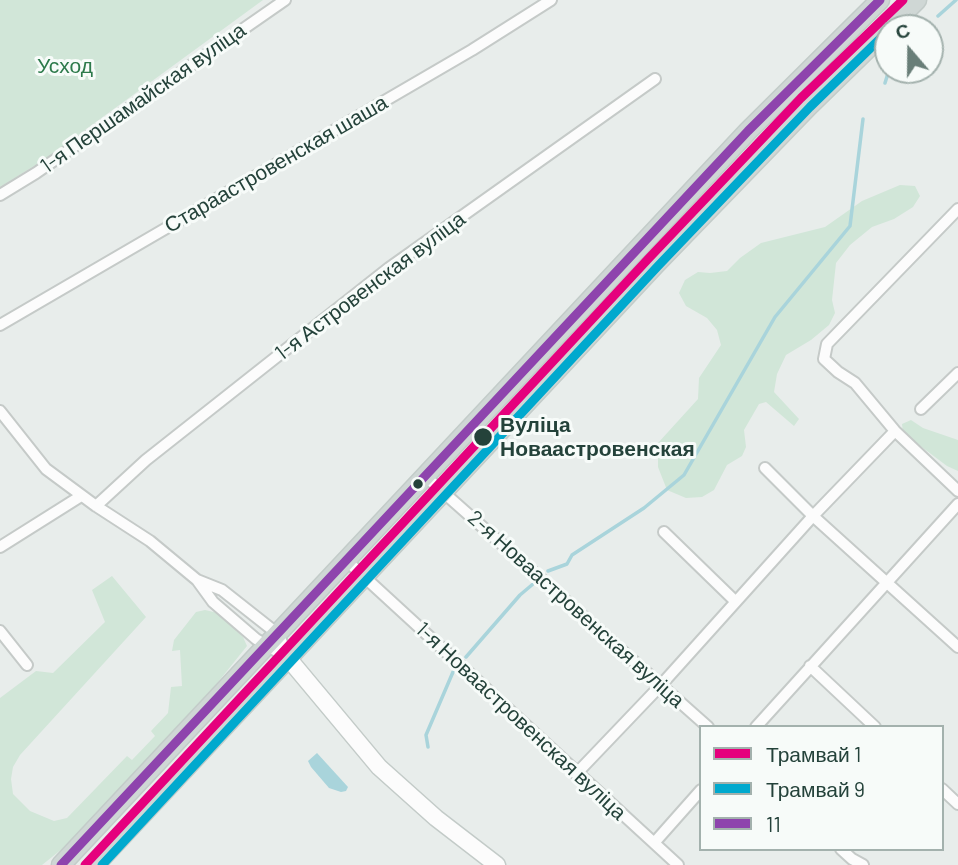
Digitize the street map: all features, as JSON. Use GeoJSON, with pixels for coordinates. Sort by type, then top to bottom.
{"type":"FeatureCollection","features":[{"type":"Feature","properties":{"kind":"main road"},"geometry":{"type":"LineString","coordinates":[[61,865],[748,131],[880,0]]}},
{"type":"Feature","properties":{"kind":"main road"},"geometry":{"type":"LineString","coordinates":[[902,14],[917,0]]}},
{"type":"Feature","properties":{"kind":"main road"},"geometry":{"type":"LineString","coordinates":[[95,865],[397,545],[656,264],[874,42]]}},
{"type":"Feature","properties":{"kind":"main road"},"geometry":{"type":"LineString","coordinates":[[288,658],[379,767],[436,818],[497,865]]}},
{"type":"Feature","properties":{"kind":"street","name":"1-я Першамайская вуліца"},"geometry":{"type":"LineString","coordinates":[[0,195],[36,173],[285,0]]}},
{"type":"Feature","properties":{"kind":"street","name":"Стараастровенская шаша"},"geometry":{"type":"LineString","coordinates":[[0,325],[472,50],[551,0]]}},
{"type":"Feature","properties":{"kind":"street","name":"1-я Астровенская вуліца"},"geometry":{"type":"LineString","coordinates":[[96,506],[146,460],[389,268],[655,79]]}},
{"type":"Feature","properties":{"kind":"street"},"geometry":{"type":"LineString","coordinates":[[958,209],[827,344],[824,359],[855,383],[895,431],[958,491]]}},
{"type":"Feature","properties":{"kind":"street"},"geometry":{"type":"LineString","coordinates":[[638,249],[656,264]]}},
{"type":"Feature","properties":{"kind":"street"},"geometry":{"type":"LineString","coordinates":[[921,409],[958,373]]}},
{"type":"Feature","properties":{"kind":"street"},"geometry":{"type":"LineString","coordinates":[[0,411],[46,469],[81,496],[150,541],[197,580],[213,602],[273,641],[288,658]]}},
{"type":"Feature","properties":{"kind":"street"},"geometry":{"type":"LineString","coordinates":[[576,774],[661,685],[813,516],[895,431]]}},
{"type":"Feature","properties":{"kind":"street"},"geometry":{"type":"LineString","coordinates":[[765,468],[813,516],[958,648]]}},
{"type":"Feature","properties":{"kind":"street","name":"2-я Новаастровенская вуліца"},"geometry":{"type":"LineString","coordinates":[[425,476],[706,725]]}},
{"type":"Feature","properties":{"kind":"street"},"geometry":{"type":"LineString","coordinates":[[0,547],[81,496]]}},
{"type":"Feature","properties":{"kind":"street"},"geometry":{"type":"LineString","coordinates":[[758,725],[958,504]]}},
{"type":"Feature","properties":{"kind":"street"},"geometry":{"type":"LineString","coordinates":[[378,527],[397,545]]}},
{"type":"Feature","properties":{"kind":"street"},"geometry":{"type":"LineString","coordinates":[[664,531],[735,601]]}},
{"type":"Feature","properties":{"kind":"street","name":"1-я Новаастровенская вуліца"},"geometry":{"type":"LineString","coordinates":[[347,561],[678,865]]}},
{"type":"Feature","properties":{"kind":"street"},"geometry":{"type":"LineString","coordinates":[[197,580],[222,590],[288,658]]}},
{"type":"Feature","properties":{"kind":"street"},"geometry":{"type":"LineString","coordinates":[[0,631],[27,665]]}},
{"type":"Feature","properties":{"kind":"street"},"geometry":{"type":"LineString","coordinates":[[810,666],[873,725]]}},
{"type":"Feature","properties":{"kind":"street"},"geometry":{"type":"LineString","coordinates":[[944,791],[958,804]]}},
{"type":"Feature","properties":{"kind":"street"},"geometry":{"type":"LineString","coordinates":[[654,843],[699,792]]}},
{"type":"Feature","properties":{"kind":"street"},"geometry":{"type":"LineString","coordinates":[[843,851],[863,865]]}},
{"type":"Feature","properties":{"kind":"green space","name":"Усход"},"geometry":{"type":"Polygon","coordinates":[[[0,0],[263,0],[44,160],[0,187],[0,0]]]}},
{"type":"Feature","properties":{"kind":"green space"},"geometry":{"type":"Polygon","coordinates":[[[900,185],[915,186],[920,196],[913,207],[894,219],[872,227],[850,245],[836,263],[832,300],[835,313],[829,325],[786,355],[777,374],[774,392],[799,419],[794,426],[766,402],[759,404],[744,430],[746,447],[742,456],[727,465],[714,490],[702,497],[686,498],[667,490],[658,467],[658,443],[698,399],[699,378],[721,345],[717,330],[707,318],[686,306],[679,293],[685,280],[698,272],[727,271],[761,243],[825,227],[862,201],[900,185]]]}},
{"type":"Feature","properties":{"kind":"green space"},"geometry":{"type":"Polygon","coordinates":[[[911,420],[923,428],[958,440],[958,471],[947,466],[903,433],[902,424],[911,420]]]}},
{"type":"Feature","properties":{"kind":"green space"},"geometry":{"type":"Polygon","coordinates":[[[112,576],[146,617],[20,755],[13,767],[13,794],[30,811],[54,821],[67,818],[127,756],[132,760],[155,736],[151,731],[168,713],[171,687],[182,686],[180,650],[172,651],[174,640],[196,612],[205,610],[218,613],[243,637],[247,646],[214,687],[67,845],[42,865],[0,865],[0,698],[36,671],[53,673],[105,622],[92,590],[112,576]]]}},
{"type":"Feature","properties":{"kind":"water"},"geometry":{"type":"Polygon","coordinates":[[[317,753],[348,787],[346,791],[329,788],[311,767],[308,761],[317,753]]]}},
{"type":"Feature","properties":{"kind":"waterway"},"geometry":{"type":"LineString","coordinates":[[940,14],[956,0]]}},
{"type":"Feature","properties":{"kind":"waterway"},"geometry":{"type":"LineString","coordinates":[[548,571],[567,564],[572,555],[644,508],[684,475],[775,317],[850,226],[863,119]]}},
{"type":"Feature","properties":{"kind":"waterway"},"geometry":{"type":"LineString","coordinates":[[466,657],[520,595],[533,584]]}},
{"type":"Feature","properties":{"kind":"waterway"},"geometry":{"type":"LineString","coordinates":[[428,747],[426,735],[453,672]]}},
{"type":"Feature","properties":{"kind":"tram line","name":"1"},"geometry":{"type":"LineString","coordinates":[[85,865],[649,258],[801,98],[903,0]]}},
{"type":"Feature","properties":{"kind":"tram line","name":"9"},"geometry":{"type":"LineString","coordinates":[[102,865],[658,266],[810,107],[874,45]]}},
{"type":"Feature","properties":{"kind":"transit line","name":"11"},"geometry":{"type":"LineString","coordinates":[[61,865],[748,131],[880,0]]}},
{"type":"Feature","properties":{"kind":"place","name":"Вуліца Новаастровенская"},"geometry":{"type":"Point","coordinates":[483,437]}}]}
